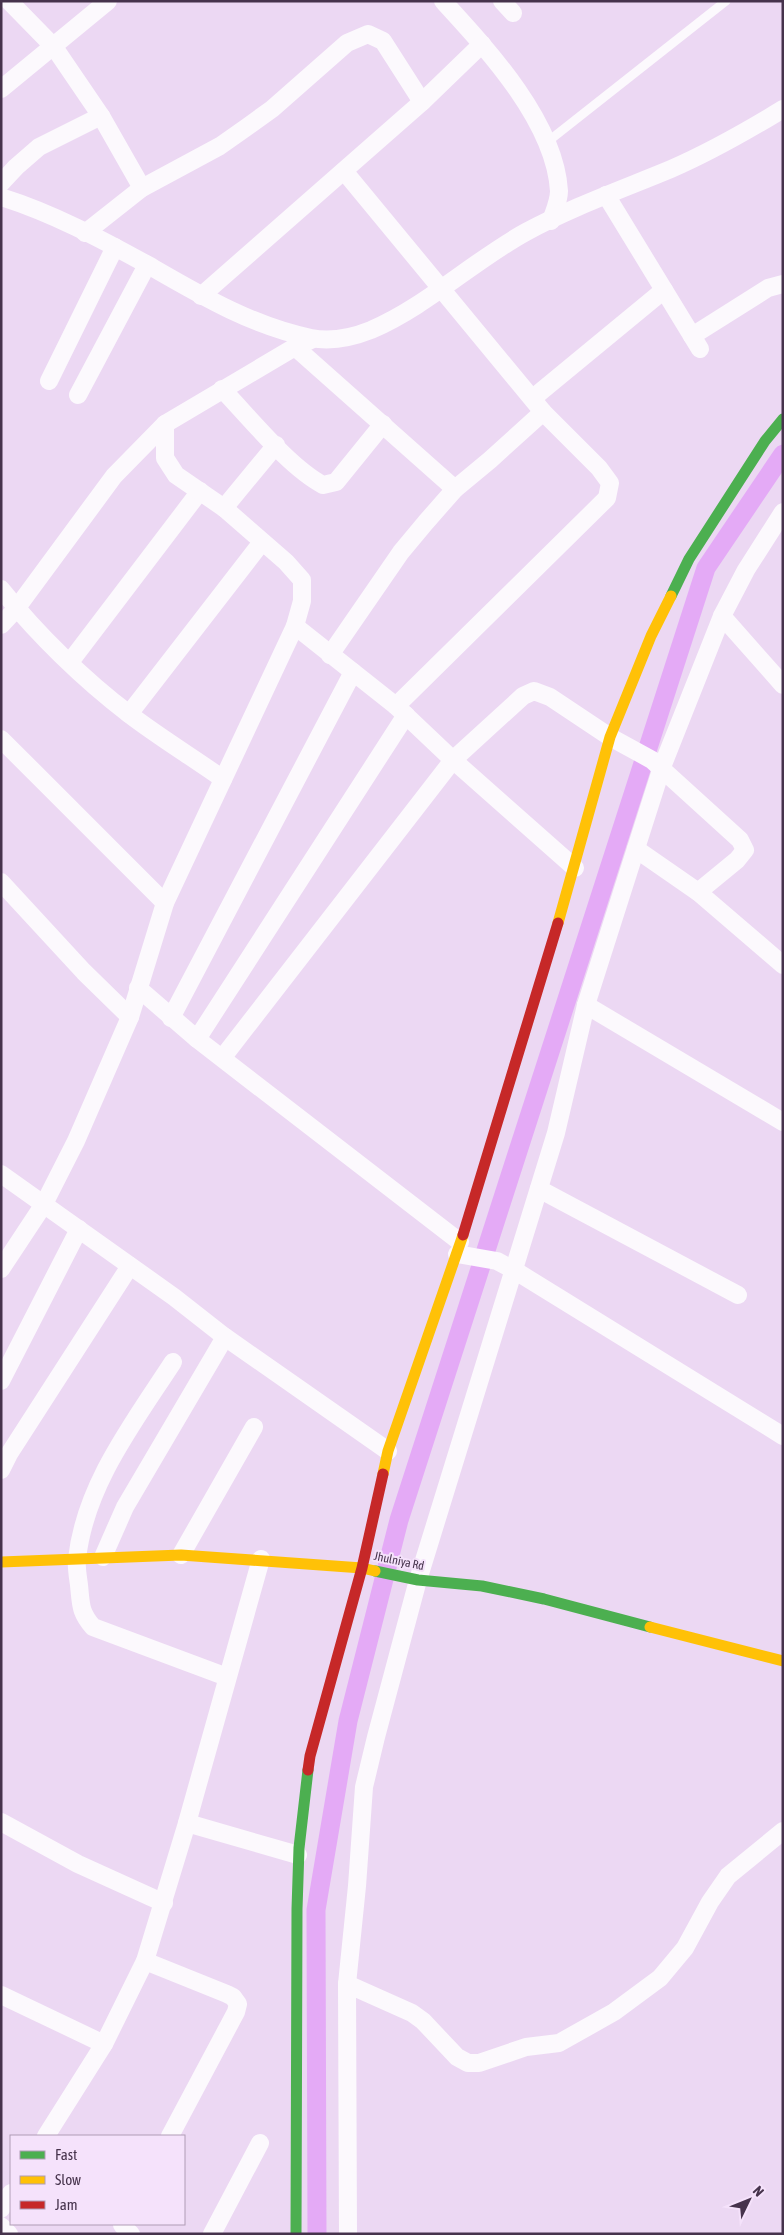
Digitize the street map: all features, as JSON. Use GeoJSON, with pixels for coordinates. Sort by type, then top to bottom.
{"type":"FeatureCollection","features":[{"type":"Feature","properties":{"kind":"street"},"geometry":{"type":"LineString","coordinates":[[9,1],[54,47],[101,116],[142,188]]}},
{"type":"Feature","properties":{"kind":"street"},"geometry":{"type":"LineString","coordinates":[[1,89],[108,1]]}},
{"type":"Feature","properties":{"kind":"street"},"geometry":{"type":"LineString","coordinates":[[443,1],[482,44],[510,79],[546,143],[556,171],[559,194],[551,221]]}},
{"type":"Feature","properties":{"kind":"street"},"geometry":{"type":"LineString","coordinates":[[85,233],[142,188],[220,146],[272,109],[347,44],[368,34],[383,41],[422,102]]}},
{"type":"Feature","properties":{"kind":"street"},"geometry":{"type":"LineString","coordinates":[[201,296],[422,102],[482,44]]}},
{"type":"Feature","properties":{"kind":"street"},"geometry":{"type":"LineString","coordinates":[[1,197],[34,207],[115,247],[201,296],[261,324],[312,338],[342,340],[372,329],[528,231],[720,146],[783,109]]}},
{"type":"Feature","properties":{"kind":"street"},"geometry":{"type":"LineString","coordinates":[[1,183],[39,147],[101,116]]}},
{"type":"Feature","properties":{"kind":"street"},"geometry":{"type":"LineString","coordinates":[[197,1039],[401,711],[607,498],[610,483],[599,468],[538,405],[344,171]]}},
{"type":"Feature","properties":{"kind":"street"},"geometry":{"type":"LineString","coordinates":[[606,196],[696,343],[768,288],[783,284]]}},
{"type":"Feature","properties":{"kind":"street"},"geometry":{"type":"LineString","coordinates":[[49,381],[115,247]]}},
{"type":"Feature","properties":{"kind":"street"},"geometry":{"type":"LineString","coordinates":[[78,395],[147,265]]}},
{"type":"Feature","properties":{"kind":"street"},"geometry":{"type":"LineString","coordinates":[[330,655],[401,552],[455,489],[490,460],[538,405],[664,290]]}},
{"type":"Feature","properties":{"kind":"street"},"geometry":{"type":"LineString","coordinates":[[1,625],[16,608],[114,476],[165,424],[312,338]]}},
{"type":"Feature","properties":{"kind":"street"},"geometry":{"type":"LineString","coordinates":[[295,347],[455,489]]}},
{"type":"Feature","properties":{"kind":"street"},"geometry":{"type":"LineString","coordinates":[[222,389],[311,479],[323,485],[336,482],[383,424]]}},
{"type":"Feature","properties":{"kind":"street"},"geometry":{"type":"LineString","coordinates":[[296,2234],[296,1904],[298,1856],[310,1756],[362,1568],[388,1451],[462,1250],[575,868],[651,636],[688,559],[759,449],[783,419]]}},
{"type":"Feature","properties":{"kind":"street"},"geometry":{"type":"LineString","coordinates":[[1,1269],[44,1204],[76,1141],[130,1017],[165,903],[295,626],[302,602],[302,580],[286,562],[224,508],[176,474],[165,458],[165,424]]}},
{"type":"Feature","properties":{"kind":"street"},"geometry":{"type":"LineString","coordinates":[[224,508],[276,445]]}},
{"type":"Feature","properties":{"kind":"street"},"geometry":{"type":"LineString","coordinates":[[70,662],[200,491]]}},
{"type":"Feature","properties":{"kind":"street"},"geometry":{"type":"LineString","coordinates":[[348,2234],[347,1984],[357,1886],[364,1787],[418,1580],[556,1133],[586,1005],[636,849],[657,763],[722,616],[746,570],[783,512]]}},
{"type":"Feature","properties":{"kind":"street"},"geometry":{"type":"LineString","coordinates":[[129,714],[262,542]]}},
{"type":"Feature","properties":{"kind":"street"},"geometry":{"type":"LineString","coordinates":[[1,590],[16,608],[70,662],[129,714],[223,779]]}},
{"type":"Feature","properties":{"kind":"street"},"geometry":{"type":"LineString","coordinates":[[722,616],[783,685]]}},
{"type":"Feature","properties":{"kind":"street"},"geometry":{"type":"LineString","coordinates":[[295,626],[401,711],[453,760],[575,868]]}},
{"type":"Feature","properties":{"kind":"street"},"geometry":{"type":"LineString","coordinates":[[171,1018],[353,672]]}},
{"type":"Feature","properties":{"kind":"street"},"geometry":{"type":"LineString","coordinates":[[223,1057],[453,760],[523,696],[534,691],[550,697],[616,740],[657,763],[740,840],[745,850],[737,860],[698,892]]}},
{"type":"Feature","properties":{"kind":"street"},"geometry":{"type":"LineString","coordinates":[[1,739],[165,903]]}},
{"type":"Feature","properties":{"kind":"street"},"geometry":{"type":"LineString","coordinates":[[636,849],[698,892],[783,965]]}},
{"type":"Feature","properties":{"kind":"street"},"geometry":{"type":"LineString","coordinates":[[1,882],[84,972],[130,1017]]}},
{"type":"Feature","properties":{"kind":"street"},"geometry":{"type":"LineString","coordinates":[[138,988],[171,1018],[223,1057],[462,1250],[497,1261],[514,1270],[783,1436]]}},
{"type":"Feature","properties":{"kind":"street"},"geometry":{"type":"LineString","coordinates":[[586,1005],[783,1122]]}},
{"type":"Feature","properties":{"kind":"street"},"geometry":{"type":"LineString","coordinates":[[1,1174],[174,1297],[225,1337],[388,1451]]}},
{"type":"Feature","properties":{"kind":"street"},"geometry":{"type":"LineString","coordinates":[[538,1190],[738,1295]]}},
{"type":"Feature","properties":{"kind":"street"},"geometry":{"type":"LineString","coordinates":[[1,1380],[79,1229]]}},
{"type":"Feature","properties":{"kind":"street"},"geometry":{"type":"LineString","coordinates":[[1,1470],[9,1454],[130,1266]]}},
{"type":"Feature","properties":{"kind":"street"},"geometry":{"type":"LineString","coordinates":[[103,1557],[125,1507],[225,1337]]}},
{"type":"Feature","properties":{"kind":"street"},"geometry":{"type":"LineString","coordinates":[[173,1362],[121,1440],[85,1522],[77,1560],[83,1616],[93,1627],[227,1677]]}},
{"type":"Feature","properties":{"kind":"street"},"geometry":{"type":"LineString","coordinates":[[181,1555],[254,1427]]}},
{"type":"Feature","properties":{"kind":"street","name":"Jhulniya Rd"},"geometry":{"type":"LineString","coordinates":[[1,1562],[181,1555],[261,1559],[362,1568],[418,1580],[482,1586],[544,1599],[783,1661]]}},
{"type":"Feature","properties":{"kind":"street"},"geometry":{"type":"LineString","coordinates":[[47,2135],[104,2044],[145,1961],[164,1903],[261,1559]]}},
{"type":"Feature","properties":{"kind":"street"},"geometry":{"type":"LineString","coordinates":[[1,1822],[69,1859],[164,1903]]}},
{"type":"Feature","properties":{"kind":"street"},"geometry":{"type":"LineString","coordinates":[[187,1823],[298,1856]]}},
{"type":"Feature","properties":{"kind":"street"},"geometry":{"type":"LineString","coordinates":[[347,1984],[412,2013],[468,2063],[479,2062],[526,2047],[559,2043],[614,2012],[660,1978],[685,1948],[710,1902],[728,1876],[783,1831]]}},
{"type":"Feature","properties":{"kind":"street"},"geometry":{"type":"LineString","coordinates":[[145,1961],[227,1994],[233,1997],[238,2004],[236,2012],[171,2135]]}},
{"type":"Feature","properties":{"kind":"street"},"geometry":{"type":"LineString","coordinates":[[1,1995],[104,2044]]}},
{"type":"Feature","properties":{"kind":"street"},"geometry":{"type":"LineString","coordinates":[[212,2234],[260,2142]]}},
{"type":"Feature","properties":{"kind":"street"},"geometry":{"type":"LineString","coordinates":[[1,2209],[10,2195]]}},
{"type":"Feature","properties":{"kind":"street"},"geometry":{"type":"LineString","coordinates":[[1,2226],[9,2234]]}},
{"type":"Feature","properties":{"kind":"lane"},"geometry":{"type":"LineString","coordinates":[[546,143],[726,1]]}},
{"type":"Feature","properties":{"kind":"waterway"},"geometry":{"type":"LineString","coordinates":[[317,2234],[316,1910],[348,1721],[399,1520],[706,568],[783,454]]}},
{"type":"Feature","properties":{"kind":"traffic: fast"},"geometry":{"type":"LineString","coordinates":[[671,596],[689,559],[765,441],[783,419]]}},
{"type":"Feature","properties":{"kind":"traffic: fast"},"geometry":{"type":"LineString","coordinates":[[375,1571],[418,1580],[482,1586],[544,1599],[650,1627]]}},
{"type":"Feature","properties":{"kind":"traffic: fast"},"geometry":{"type":"LineString","coordinates":[[296,2234],[297,1909],[299,1848],[308,1770]]}},
{"type":"Feature","properties":{"kind":"traffic: slow"},"geometry":{"type":"LineString","coordinates":[[558,923],[610,737],[651,636],[671,596]]}},
{"type":"Feature","properties":{"kind":"traffic: slow"},"geometry":{"type":"LineString","coordinates":[[383,1474],[388,1451],[463,1235]]}},
{"type":"Feature","properties":{"kind":"traffic: slow"},"geometry":{"type":"LineString","coordinates":[[1,1562],[181,1555],[362,1568],[375,1571]]}},
{"type":"Feature","properties":{"kind":"traffic: slow"},"geometry":{"type":"LineString","coordinates":[[650,1627],[783,1661]]}},
{"type":"Feature","properties":{"kind":"traffic: jam"},"geometry":{"type":"LineString","coordinates":[[463,1235],[558,923]]}},
{"type":"Feature","properties":{"kind":"traffic: jam"},"geometry":{"type":"LineString","coordinates":[[308,1770],[310,1756],[362,1568],[383,1474]]}}]}
